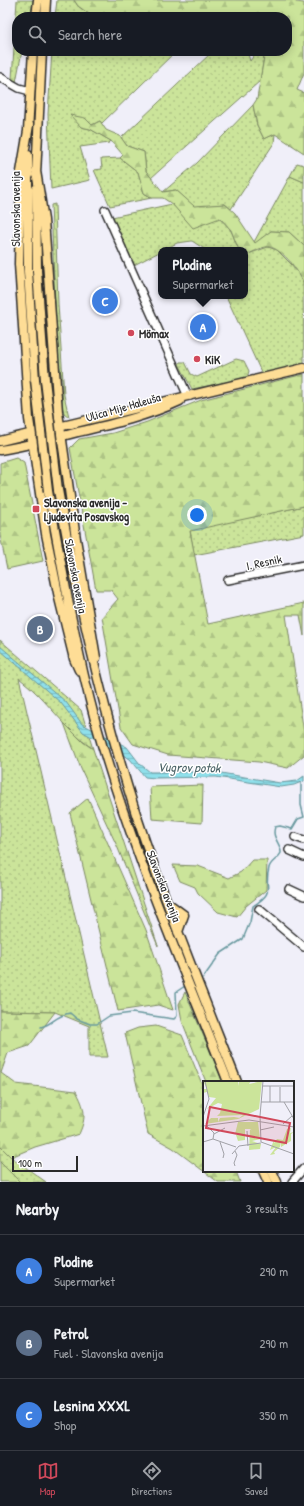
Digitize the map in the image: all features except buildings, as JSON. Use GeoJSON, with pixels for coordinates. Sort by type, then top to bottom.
{"type":"FeatureCollection","features":[{"type":"Feature","properties":{"kind":"main road"},"geometry":{"type":"LineString","coordinates":[[37,12],[38,0]]}},
{"type":"Feature","properties":{"kind":"main road"},"geometry":{"type":"LineString","coordinates":[[45,12],[46,0]]}},
{"type":"Feature","properties":{"kind":"main road","name":"Slavonska avenija"},"geometry":{"type":"LineString","coordinates":[[33,56],[26,202],[35,380],[48,491],[65,584],[85,679],[106,758],[156,901],[228,1081]]}},
{"type":"Feature","properties":{"kind":"main road","name":"Slavonska avenija"},"geometry":{"type":"LineString","coordinates":[[42,56],[36,171],[37,271],[45,380],[58,490],[73,574],[96,673],[136,814],[178,932],[238,1081]]}},
{"type":"Feature","properties":{"kind":"main road"},"geometry":{"type":"LineString","coordinates":[[29,125],[21,172],[19,264],[21,315],[31,435],[46,534],[59,598],[74,659],[85,679]]}},
{"type":"Feature","properties":{"kind":"main road"},"geometry":{"type":"LineString","coordinates":[[36,171],[44,220],[54,374],[61,436],[76,539],[96,654],[96,673]]}},
{"type":"Feature","properties":{"kind":"main road","name":"Ulica Mije Haleuša"},"geometry":{"type":"LineString","coordinates":[[0,441],[31,435],[304,368]]}},
{"type":"Feature","properties":{"kind":"main road","name":"Ulica Mije Haleuša"},"geometry":{"type":"LineString","coordinates":[[0,450],[33,444],[150,413],[190,396]]}},
{"type":"Feature","properties":{"kind":"main road"},"geometry":{"type":"LineString","coordinates":[[263,1172],[268,1182]]}},
{"type":"Feature","properties":{"kind":"main road"},"geometry":{"type":"LineString","coordinates":[[272,1172],[277,1182]]}},
{"type":"Feature","properties":{"kind":"street"},"geometry":{"type":"LineString","coordinates":[[0,77],[19,88],[30,91]]}},
{"type":"Feature","properties":{"kind":"street"},"geometry":{"type":"LineString","coordinates":[[105,210],[186,392],[190,396]]}},
{"type":"Feature","properties":{"kind":"street","name":"I. Resnik"},"geometry":{"type":"LineString","coordinates":[[228,580],[304,565]]}},
{"type":"Feature","properties":{"kind":"street"},"geometry":{"type":"LineString","coordinates":[[295,837],[304,840]]}},
{"type":"Feature","properties":{"kind":"street"},"geometry":{"type":"LineString","coordinates":[[289,850],[304,857]]}},
{"type":"Feature","properties":{"kind":"street"},"geometry":{"type":"LineString","coordinates":[[289,889],[304,896]]}},
{"type":"Feature","properties":{"kind":"street"},"geometry":{"type":"LineString","coordinates":[[259,909],[304,947]]}},
{"type":"Feature","properties":{"kind":"street"},"geometry":{"type":"LineString","coordinates":[[292,1182],[304,1168]]}},
{"type":"Feature","properties":{"kind":"street"},"geometry":{"type":"LineString","coordinates":[[273,1172],[282,1182]]}},
{"type":"Feature","properties":{"kind":"green space"},"geometry":{"type":"Polygon","coordinates":[[[17,0],[33,0],[32,12],[16,12],[17,0]]]}},
{"type":"Feature","properties":{"kind":"green space"},"geometry":{"type":"Polygon","coordinates":[[[57,0],[74,0],[78,6],[86,12],[56,12],[57,0]]]}},
{"type":"Feature","properties":{"kind":"green space"},"geometry":{"type":"Polygon","coordinates":[[[74,0],[294,0],[296,2],[304,3],[304,73],[297,90],[304,93],[304,153],[275,134],[264,139],[257,125],[253,105],[257,99],[264,56],[292,56],[292,12],[86,12],[78,6],[74,0]]]}},
{"type":"Feature","properties":{"kind":"green space"},"geometry":{"type":"Polygon","coordinates":[[[13,56],[21,56],[16,82],[12,79],[13,56]]]}},
{"type":"Feature","properties":{"kind":"green space"},"geometry":{"type":"Polygon","coordinates":[[[52,56],[171,56],[102,123],[100,121],[92,125],[84,118],[81,127],[90,129],[111,141],[109,143],[80,147],[90,180],[51,189],[48,114],[52,56]]]}},
{"type":"Feature","properties":{"kind":"green space"},"geometry":{"type":"Polygon","coordinates":[[[208,56],[248,56],[250,61],[254,56],[264,56],[260,81],[151,178],[146,171],[144,152],[127,146],[121,138],[208,56]]]}},
{"type":"Feature","properties":{"kind":"green space"},"geometry":{"type":"Polygon","coordinates":[[[253,105],[257,125],[264,139],[275,134],[274,143],[231,209],[225,204],[194,207],[176,190],[163,192],[197,163],[253,105]]]}},
{"type":"Feature","properties":{"kind":"green space"},"geometry":{"type":"Polygon","coordinates":[[[70,115],[85,118],[92,125],[100,121],[106,130],[120,136],[127,146],[144,152],[146,171],[163,192],[176,190],[194,206],[225,204],[235,213],[255,243],[271,231],[289,232],[304,246],[304,286],[300,275],[291,262],[274,248],[264,247],[248,254],[248,247],[238,247],[231,230],[220,218],[193,228],[172,204],[163,198],[152,198],[144,193],[138,172],[120,158],[123,155],[111,141],[90,129],[81,127],[70,115]]]}},
{"type":"Feature","properties":{"kind":"green space"},"geometry":{"type":"Polygon","coordinates":[[[120,158],[138,172],[144,193],[152,198],[110,206],[94,170],[102,169],[101,159],[120,158]]]}},
{"type":"Feature","properties":{"kind":"green space"},"geometry":{"type":"Polygon","coordinates":[[[297,163],[304,165],[304,182],[290,176],[297,163]]]}},
{"type":"Feature","properties":{"kind":"green space"},"geometry":{"type":"Polygon","coordinates":[[[290,176],[304,182],[304,246],[289,232],[271,231],[256,244],[254,242],[290,176]]]}},
{"type":"Feature","properties":{"kind":"green space"},"geometry":{"type":"Polygon","coordinates":[[[55,204],[58,304],[64,395],[69,417],[64,413],[62,406],[62,380],[57,352],[51,205],[55,204]]]}},
{"type":"Feature","properties":{"kind":"green space"},"geometry":{"type":"Polygon","coordinates":[[[172,204],[176,208],[207,214],[221,220],[231,231],[236,244],[239,247],[201,247],[192,241],[177,243],[169,247],[158,247],[158,253],[134,265],[112,217],[172,204]]]}},
{"type":"Feature","properties":{"kind":"green space"},"geometry":{"type":"Polygon","coordinates":[[[268,247],[277,250],[292,265],[303,280],[304,364],[262,374],[227,299],[248,299],[248,254],[268,247]]]}},
{"type":"Feature","properties":{"kind":"green space"},"geometry":{"type":"Polygon","coordinates":[[[236,359],[244,361],[249,371],[247,378],[192,389],[179,364],[180,362],[185,362],[191,374],[197,377],[236,359]]]}},
{"type":"Feature","properties":{"kind":"green space"},"geometry":{"type":"Polygon","coordinates":[[[304,374],[304,506],[190,531],[208,624],[304,603],[304,636],[300,615],[286,615],[304,733],[304,755],[288,768],[259,762],[168,755],[133,744],[121,727],[102,617],[118,599],[111,590],[96,590],[70,448],[79,439],[113,433],[147,422],[201,400],[304,374]]]}},
{"type":"Feature","properties":{"kind":"green space"},"geometry":{"type":"Polygon","coordinates":[[[16,458],[24,463],[43,561],[7,569],[0,535],[0,463],[16,458]]]}},
{"type":"Feature","properties":{"kind":"green space"},"geometry":{"type":"Polygon","coordinates":[[[304,506],[304,534],[194,555],[190,530],[304,506]]]}},
{"type":"Feature","properties":{"kind":"green space"},"geometry":{"type":"Polygon","coordinates":[[[0,640],[81,710],[93,749],[73,732],[29,686],[19,678],[108,1057],[89,1057],[89,1026],[55,1012],[0,1011],[0,640]]]}},
{"type":"Feature","properties":{"kind":"green space"},"geometry":{"type":"Polygon","coordinates":[[[64,723],[83,742],[93,749],[158,946],[117,846],[81,769],[64,723]]]}},
{"type":"Feature","properties":{"kind":"green space"},"geometry":{"type":"Polygon","coordinates":[[[203,785],[202,823],[152,819],[150,787],[203,785]]]}},
{"type":"Feature","properties":{"kind":"green space"},"geometry":{"type":"Polygon","coordinates":[[[88,798],[146,930],[173,1010],[158,1005],[118,1011],[70,813],[88,798]]]}},
{"type":"Feature","properties":{"kind":"green space"},"geometry":{"type":"Polygon","coordinates":[[[252,860],[267,860],[266,890],[246,906],[237,917],[218,912],[198,893],[195,887],[180,881],[173,865],[198,866],[229,878],[241,872],[252,860]]]}},
{"type":"Feature","properties":{"kind":"green space"},"geometry":{"type":"Polygon","coordinates":[[[185,992],[223,1081],[206,1081],[182,1021],[179,1004],[185,992]]]}},
{"type":"Feature","properties":{"kind":"green space"},"geometry":{"type":"Polygon","coordinates":[[[0,1011],[55,1012],[29,1046],[8,1053],[1,1073],[16,1084],[76,1091],[84,1112],[82,1128],[79,1134],[35,1147],[11,1157],[0,1146],[0,1011]]]}},
{"type":"Feature","properties":{"kind":"green space"},"geometry":{"type":"Polygon","coordinates":[[[156,1026],[182,1035],[203,1087],[203,1171],[173,1148],[148,1134],[125,1033],[138,1028],[156,1026]]]}},
{"type":"Feature","properties":{"kind":"green space"},"geometry":{"type":"Polygon","coordinates":[[[0,1146],[11,1157],[46,1182],[20,1182],[0,1162],[0,1146]]]}},
{"type":"Feature","properties":{"kind":"green space"},"geometry":{"type":"Polygon","coordinates":[[[0,1162],[20,1182],[0,1182],[0,1162]]]}},
{"type":"Feature","properties":{"kind":"green space"},"geometry":{"type":"Polygon","coordinates":[[[205,1172],[236,1172],[240,1182],[218,1182],[205,1172]]]}},
{"type":"Feature","properties":{"kind":"water"},"geometry":{"type":"Polygon","coordinates":[[[0,646],[66,702],[82,724],[127,747],[140,764],[150,772],[215,772],[280,783],[297,781],[304,776],[304,781],[294,785],[281,787],[216,777],[145,777],[130,759],[83,732],[61,703],[0,650],[0,646]]]}},
{"type":"Feature","properties":{"kind":"waterway"},"geometry":{"type":"LineString","coordinates":[[203,978],[220,954],[243,939],[250,922],[253,906],[267,893],[267,881],[270,866],[281,853],[280,846],[274,834],[275,827],[280,826],[292,829],[298,819],[304,817],[301,805],[301,782]]}},
{"type":"Feature","properties":{"kind":"waterway"},"geometry":{"type":"LineString","coordinates":[[41,1027],[65,1014],[70,1013],[77,1019],[90,1024],[97,1024],[109,1016],[132,1013],[174,1019],[177,1016],[176,992],[185,986]]}},
{"type":"Feature","properties":{"kind":"place","name":"Lesnina XXXL"},"geometry":{"type":"Point","coordinates":[105,301]}},
{"type":"Feature","properties":{"kind":"place","name":"Plodine"},"geometry":{"type":"Point","coordinates":[203,327]}},
{"type":"Feature","properties":{"kind":"place","name":"Mömax"},"geometry":{"type":"Point","coordinates":[131,333]}},
{"type":"Feature","properties":{"kind":"place","name":"KiK"},"geometry":{"type":"Point","coordinates":[197,359]}},
{"type":"Feature","properties":{"kind":"place","name":"Slavonska avenija - Ljudevita Posavskog"},"geometry":{"type":"Point","coordinates":[36,509]}},
{"type":"Feature","properties":{"kind":"place","name":"Petrol"},"geometry":{"type":"Point","coordinates":[40,629]}},
{"type":"Feature","properties":{"kind":"water label","name":"Vugrov potok"},"geometry":{"type":"Point","coordinates":[189,767]}}]}
